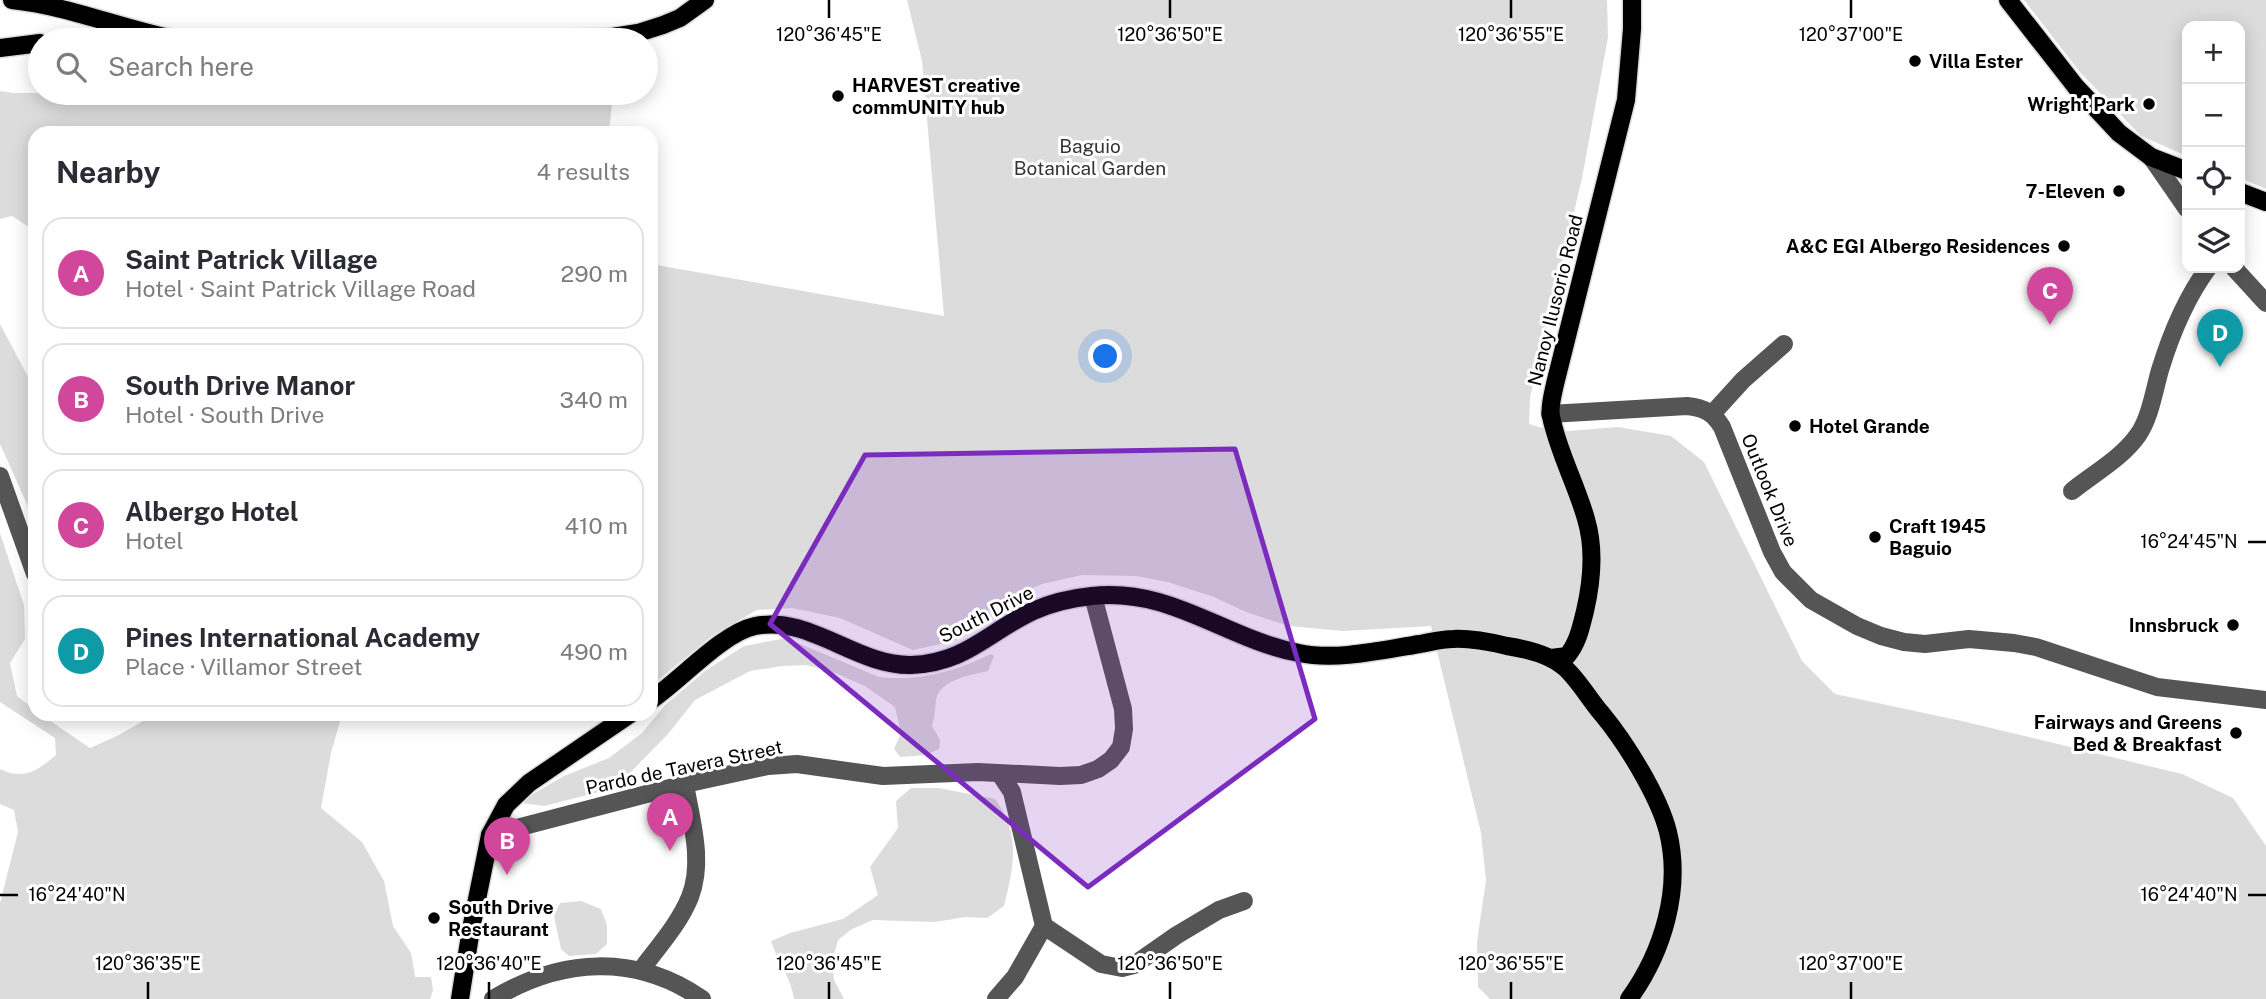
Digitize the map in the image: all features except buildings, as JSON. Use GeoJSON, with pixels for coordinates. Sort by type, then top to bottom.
{"type":"FeatureCollection","features":[{"type":"Feature","properties":{"kind":"main road"},"geometry":{"type":"LineString","coordinates":[[12,0],[38,3],[109,28]]}},
{"type":"Feature","properties":{"kind":"main road"},"geometry":{"type":"LineString","coordinates":[[654,28],[680,18],[705,0]]}},
{"type":"Feature","properties":{"kind":"main road","name":"Nanoy Ilusorio Road"},"geometry":{"type":"LineString","coordinates":[[1558,663],[1574,647],[1580,631],[1589,593],[1591,543],[1586,520],[1550,414],[1555,384],[1626,100],[1632,0]]}},
{"type":"Feature","properties":{"kind":"main road"},"geometry":{"type":"LineString","coordinates":[[2008,0],[2076,87],[2119,133],[2151,157],[2182,169]]}},
{"type":"Feature","properties":{"kind":"main road"},"geometry":{"type":"LineString","coordinates":[[0,48],[28,44]]}},
{"type":"Feature","properties":{"kind":"main road"},"geometry":{"type":"LineString","coordinates":[[2245,194],[2266,202]]}},
{"type":"Feature","properties":{"kind":"main road","name":"South Drive"},"geometry":{"type":"LineString","coordinates":[[658,694],[728,638],[744,629],[757,626],[789,626],[884,663],[929,664],[971,649],[1034,611],[1058,602],[1120,595],[1175,605],[1250,638],[1301,654],[1354,653],[1454,638],[1507,646],[1558,663]]}},
{"type":"Feature","properties":{"kind":"main road"},"geometry":{"type":"LineString","coordinates":[[1558,663],[1613,727],[1646,781],[1668,832],[1672,891],[1667,920],[1647,971],[1629,999]]}},
{"type":"Feature","properties":{"kind":"main road"},"geometry":{"type":"LineString","coordinates":[[460,999],[490,835],[498,816],[516,793],[620,721]]}},
{"type":"Feature","properties":{"kind":"street"},"geometry":{"type":"LineString","coordinates":[[2151,157],[2182,202]]}},
{"type":"Feature","properties":{"kind":"street"},"geometry":{"type":"LineString","coordinates":[[2072,491],[2126,449],[2137,436],[2144,424],[2178,320],[2204,273]]}},
{"type":"Feature","properties":{"kind":"street"},"geometry":{"type":"LineString","coordinates":[[2239,273],[2266,303]]}},
{"type":"Feature","properties":{"kind":"street"},"geometry":{"type":"LineString","coordinates":[[1550,414],[1687,406],[1699,407],[1713,413],[1743,380],[1784,344]]}},
{"type":"Feature","properties":{"kind":"street","name":"Outlook Drive"},"geometry":{"type":"LineString","coordinates":[[1713,413],[1722,427],[1772,552],[1783,572],[1811,600],[1833,615],[1881,636],[1904,642],[1925,644],[1969,639],[2014,643],[2036,647],[2157,687],[2266,700]]}},
{"type":"Feature","properties":{"kind":"street"},"geometry":{"type":"LineString","coordinates":[[0,476],[28,554]]}},
{"type":"Feature","properties":{"kind":"street","name":"Pardo de Tavera Street"},"geometry":{"type":"LineString","coordinates":[[490,835],[685,784],[768,766],[797,764],[884,776],[954,772],[1009,780],[1081,775],[1098,769],[1111,760],[1121,747],[1124,729],[1123,709],[1093,596]]}},
{"type":"Feature","properties":{"kind":"street"},"geometry":{"type":"LineString","coordinates":[[1002,995],[1024,963],[1044,926],[1009,780]]}},
{"type":"Feature","properties":{"kind":"street"},"geometry":{"type":"LineString","coordinates":[[641,970],[679,917],[694,883],[695,839],[685,784]]}},
{"type":"Feature","properties":{"kind":"street"},"geometry":{"type":"LineString","coordinates":[[1044,926],[1101,964],[1122,968],[1134,965],[1219,910],[1244,901]]}},
{"type":"Feature","properties":{"kind":"street"},"geometry":{"type":"LineString","coordinates":[[493,999],[532,980],[576,968],[620,966],[641,970],[683,986],[702,999]]}},
{"type":"Feature","properties":{"kind":"highlighted area"},"geometry":{"type":"Polygon","coordinates":[[[1235,449],[1315,719],[1088,887],[770,624],[865,455],[1235,449]]]}},
{"type":"Feature","properties":{"kind":"green space","name":"Baguio Botanical Garden"},"geometry":{"type":"Polygon","coordinates":[[[907,0],[1607,0],[1608,37],[1582,178],[1530,397],[1529,424],[1556,432],[1618,427],[1671,436],[1704,462],[1802,661],[1835,694],[1962,721],[2182,774],[2233,798],[2266,846],[2266,999],[1490,999],[1478,987],[1477,942],[1486,880],[1481,833],[1431,626],[1343,631],[1289,626],[1168,582],[1136,576],[1082,575],[1042,584],[999,603],[954,641],[913,650],[840,618],[792,608],[757,610],[712,636],[658,680],[658,265],[944,316],[922,61],[907,0]]]}},
{"type":"Feature","properties":{"kind":"green space","name":"Wright Park"},"geometry":{"type":"Polygon","coordinates":[[[2024,0],[2266,0],[2266,189],[2245,180],[2245,21],[2182,21],[2182,154],[2141,136],[2079,71],[2024,0]]]}},
{"type":"Feature","properties":{"kind":"green space"},"geometry":{"type":"Polygon","coordinates":[[[0,91],[28,93],[28,105],[612,105],[610,126],[28,126],[28,226],[12,216],[0,219],[0,91]]]}},
{"type":"Feature","properties":{"kind":"green space"},"geometry":{"type":"Polygon","coordinates":[[[0,324],[28,377],[28,506],[0,444],[0,324]]]}},
{"type":"Feature","properties":{"kind":"green space"},"geometry":{"type":"Polygon","coordinates":[[[0,533],[24,605],[25,639],[10,663],[17,696],[28,705],[28,720],[0,702],[0,533]]]}},
{"type":"Feature","properties":{"kind":"green space"},"geometry":{"type":"Polygon","coordinates":[[[786,638],[879,677],[894,678],[950,670],[991,654],[994,656],[988,671],[950,682],[939,692],[932,726],[940,740],[939,749],[926,755],[900,757],[894,749],[901,733],[895,707],[865,686],[833,672],[807,665],[782,666],[750,671],[695,700],[668,734],[615,788],[544,806],[522,803],[564,776],[609,758],[642,733],[652,721],[658,721],[658,714],[665,705],[705,671],[744,646],[786,638]]]}},
{"type":"Feature","properties":{"kind":"green space"},"geometry":{"type":"Polygon","coordinates":[[[29,721],[50,721],[90,748],[143,721],[340,721],[321,808],[362,842],[384,881],[393,926],[411,953],[415,977],[431,977],[433,990],[430,999],[0,999],[0,903],[18,832],[14,810],[0,804],[0,769],[24,774],[43,765],[56,755],[55,738],[29,721]]]}},
{"type":"Feature","properties":{"kind":"green space"},"geometry":{"type":"Polygon","coordinates":[[[911,788],[939,788],[995,799],[1009,825],[1012,838],[1012,864],[1004,906],[987,918],[965,917],[935,922],[873,920],[852,929],[838,940],[832,962],[834,980],[844,999],[794,999],[790,983],[771,941],[843,919],[878,895],[870,867],[898,828],[896,801],[911,788]]]}},
{"type":"Feature","properties":{"kind":"green space"},"geometry":{"type":"Polygon","coordinates":[[[581,901],[601,909],[607,925],[607,944],[596,954],[569,956],[561,949],[554,916],[560,903],[581,901]]]}},
{"type":"Feature","properties":{"kind":"place","name":"Villa Ester"},"geometry":{"type":"Point","coordinates":[1915,61]}},
{"type":"Feature","properties":{"kind":"place","name":"HARVEST creative commUNITY hub"},"geometry":{"type":"Point","coordinates":[838,96]}},
{"type":"Feature","properties":{"kind":"place","name":"Wright Park"},"geometry":{"type":"Point","coordinates":[2149,104]}},
{"type":"Feature","properties":{"kind":"place","name":"7-Eleven"},"geometry":{"type":"Point","coordinates":[2119,191]}},
{"type":"Feature","properties":{"kind":"place","name":"A&C EGI Albergo Residences"},"geometry":{"type":"Point","coordinates":[2064,246]}},
{"type":"Feature","properties":{"kind":"place","name":"Albergo Hotel"},"geometry":{"type":"Point","coordinates":[2050,325]}},
{"type":"Feature","properties":{"kind":"place","name":"Pines International Academy"},"geometry":{"type":"Point","coordinates":[2220,367]}},
{"type":"Feature","properties":{"kind":"place","name":"Hotel Grande"},"geometry":{"type":"Point","coordinates":[1795,426]}},
{"type":"Feature","properties":{"kind":"place","name":"Craft 1945 Baguio"},"geometry":{"type":"Point","coordinates":[1875,537]}},
{"type":"Feature","properties":{"kind":"place","name":"Innsbruck"},"geometry":{"type":"Point","coordinates":[2233,625]}},
{"type":"Feature","properties":{"kind":"place","name":"Fairways and Greens Bed & Breakfast"},"geometry":{"type":"Point","coordinates":[2236,733]}},
{"type":"Feature","properties":{"kind":"place","name":"Saint Patrick Village"},"geometry":{"type":"Point","coordinates":[670,851]}},
{"type":"Feature","properties":{"kind":"place","name":"South Drive Manor"},"geometry":{"type":"Point","coordinates":[507,875]}},
{"type":"Feature","properties":{"kind":"place","name":"South Drive Restaurant"},"geometry":{"type":"Point","coordinates":[434,918]}}]}
